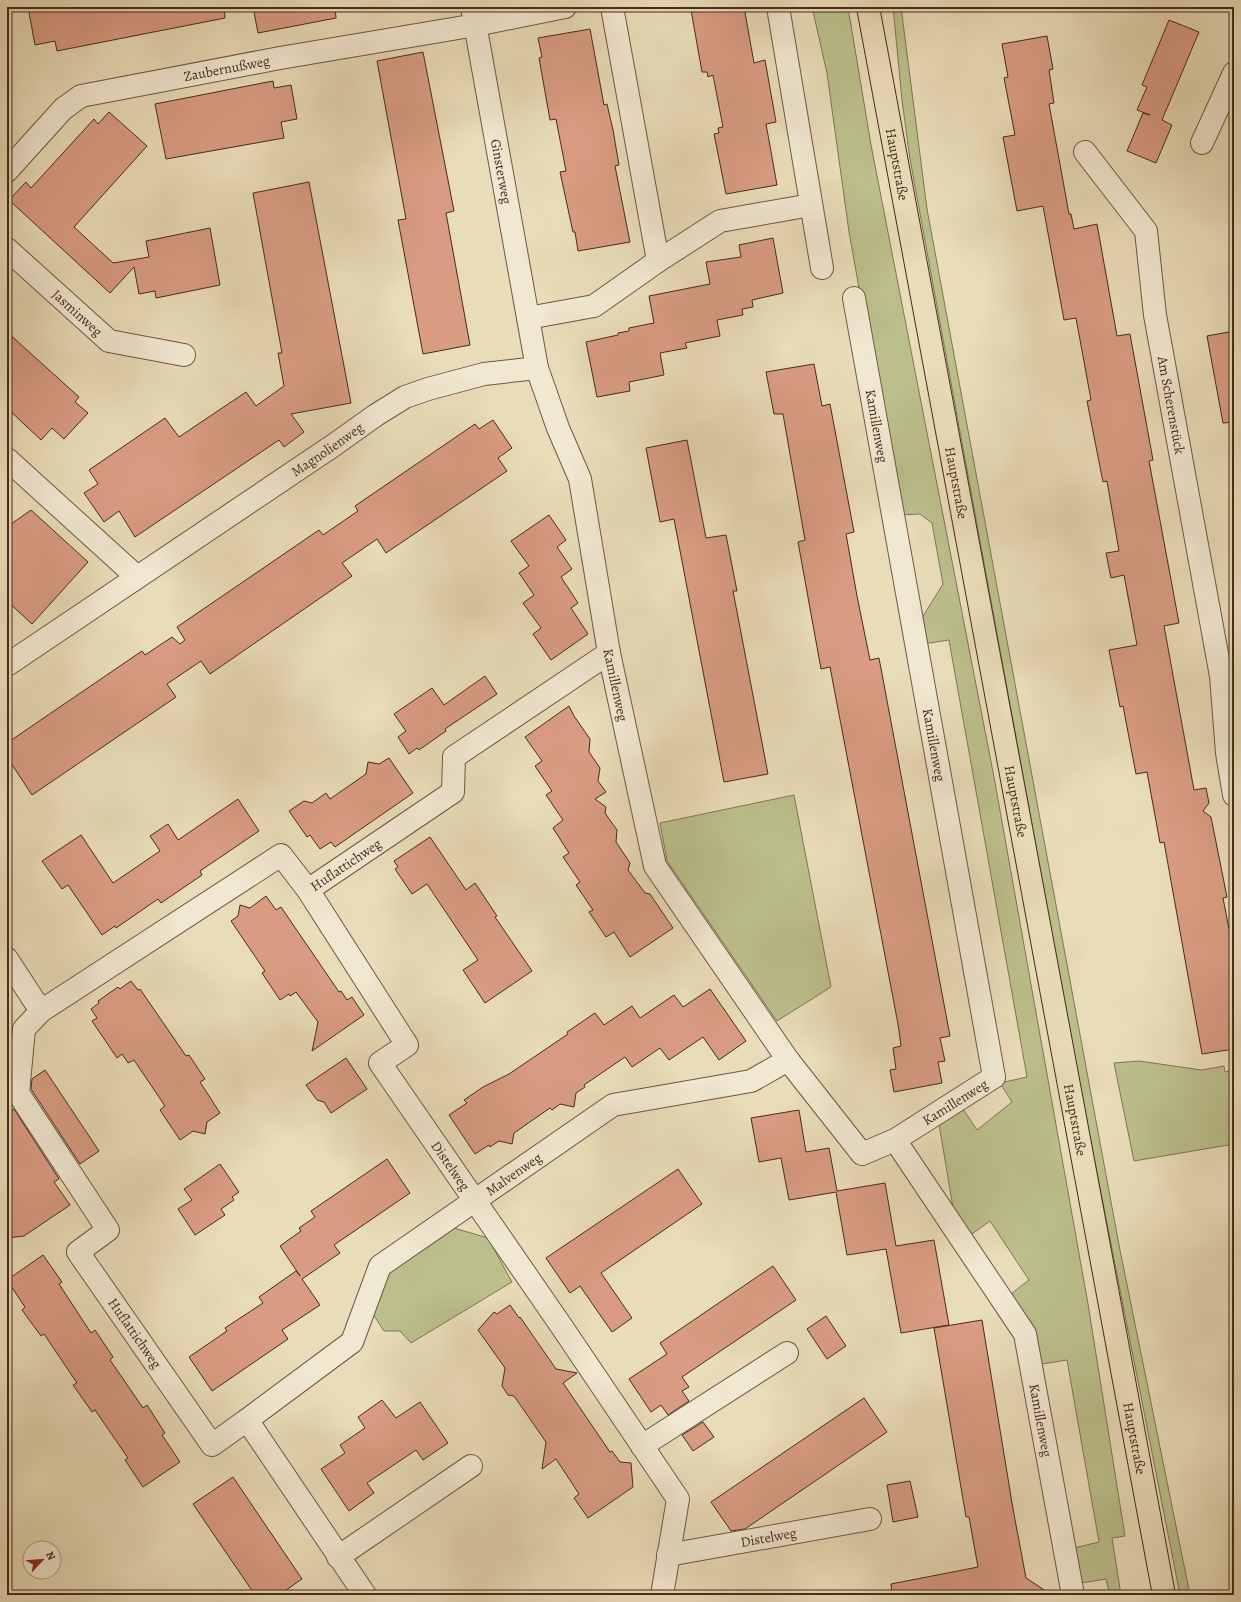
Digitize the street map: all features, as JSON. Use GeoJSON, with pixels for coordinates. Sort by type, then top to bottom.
{"type":"FeatureCollection","features":[{"type":"Feature","properties":{"kind":"main road","name":"Hauptstraße"},"geometry":{"type":"LineString","coordinates":[[868,7],[1164,1595]]}},
{"type":"Feature","properties":{"kind":"street"},"geometry":{"type":"LineString","coordinates":[[474,16],[565,7]]}},
{"type":"Feature","properties":{"kind":"street"},"geometry":{"type":"LineString","coordinates":[[612,7],[658,261]]}},
{"type":"Feature","properties":{"kind":"street"},"geometry":{"type":"LineString","coordinates":[[778,7],[822,268]]}},
{"type":"Feature","properties":{"kind":"street","name":"Zaubernußweg"},"geometry":{"type":"LineString","coordinates":[[7,171],[62,109],[81,96],[286,57],[474,16]]}},
{"type":"Feature","properties":{"kind":"street","name":"Ginsterweg"},"geometry":{"type":"LineString","coordinates":[[474,16],[537,368],[558,428]]}},
{"type":"Feature","properties":{"kind":"street"},"geometry":{"type":"LineString","coordinates":[[1202,143],[1231,87]]}},
{"type":"Feature","properties":{"kind":"street","name":"Am Scherenstück"},"geometry":{"type":"LineString","coordinates":[[1085,152],[1146,231],[1155,315],[1228,674],[1227,753],[1234,795]]}},
{"type":"Feature","properties":{"kind":"street"},"geometry":{"type":"LineString","coordinates":[[528,318],[594,306],[658,261],[720,221],[811,205]]}},
{"type":"Feature","properties":{"kind":"street","name":"Jasminweg"},"geometry":{"type":"LineString","coordinates":[[7,249],[110,341],[184,355]]}},
{"type":"Feature","properties":{"kind":"street","name":"Kamillenweg"},"geometry":{"type":"LineString","coordinates":[[558,428],[580,479],[609,653],[655,866],[788,1060],[862,1154],[896,1140],[994,1078],[854,298]]}},
{"type":"Feature","properties":{"kind":"street","name":"Magnolienweg"},"geometry":{"type":"LineString","coordinates":[[7,665],[334,445],[376,415],[405,397],[428,388],[484,374],[537,368]]}},
{"type":"Feature","properties":{"kind":"street"},"geometry":{"type":"LineString","coordinates":[[7,459],[138,576]]}},
{"type":"Feature","properties":{"kind":"street","name":"Huflattichweg"},"geometry":{"type":"LineString","coordinates":[[247,1420],[212,1445],[78,1252],[108,1230],[18,1093],[24,1029],[41,1011],[281,855],[308,890],[453,792],[454,757],[609,653]]}},
{"type":"Feature","properties":{"kind":"street","name":"Distelweg"},"geometry":{"type":"LineString","coordinates":[[308,890],[407,1045],[380,1064],[562,1327],[678,1499],[662,1595]]}},
{"type":"Feature","properties":{"kind":"street"},"geometry":{"type":"LineString","coordinates":[[7,959],[41,1011]]}},
{"type":"Feature","properties":{"kind":"street","name":"Malvenweg"},"geometry":{"type":"LineString","coordinates":[[247,1420],[352,1342],[380,1266],[613,1105],[751,1081],[788,1060]]}},
{"type":"Feature","properties":{"kind":"street","name":"Kamillenweg"},"geometry":{"type":"LineString","coordinates":[[896,1140],[1026,1334],[1073,1595]]}},
{"type":"Feature","properties":{"kind":"street"},"geometry":{"type":"LineString","coordinates":[[642,1446],[787,1353]]}},
{"type":"Feature","properties":{"kind":"street"},"geometry":{"type":"LineString","coordinates":[[247,1420],[364,1595]]}},
{"type":"Feature","properties":{"kind":"street"},"geometry":{"type":"LineString","coordinates":[[338,1557],[471,1466]]}},
{"type":"Feature","properties":{"kind":"street","name":"Distelweg"},"geometry":{"type":"LineString","coordinates":[[668,1555],[870,1519]]}},
{"type":"Feature","properties":{"kind":"green space"},"geometry":{"type":"Polygon","coordinates":[[[812,7],[848,7],[871,145],[994,777],[1088,1304],[1125,1536],[1112,1538],[1121,1595],[1110,1595],[1106,1579],[1081,1583],[1074,1548],[1099,1542],[1067,1360],[1042,1364],[1034,1329],[1011,1294],[1029,1280],[990,1221],[969,1236],[954,1214],[939,1124],[963,1109],[977,1130],[1012,1102],[1000,1083],[1027,1077],[949,640],[923,644],[920,621],[943,584],[932,523],[920,514],[897,515],[849,232],[827,73],[812,7]]]}},
{"type":"Feature","properties":{"kind":"green space"},"geometry":{"type":"Polygon","coordinates":[[[893,7],[901,7],[927,209],[1119,1245],[1190,1595],[1180,1595],[1080,1086],[910,159],[902,100],[893,7]]]}},
{"type":"Feature","properties":{"kind":"green space"},"geometry":{"type":"Polygon","coordinates":[[[794,795],[831,987],[777,1021],[667,861],[660,823],[794,795]]]}},
{"type":"Feature","properties":{"kind":"green space"},"geometry":{"type":"Polygon","coordinates":[[[1139,1061],[1202,1070],[1224,1066],[1225,1072],[1234,1070],[1234,1144],[1134,1161],[1114,1063],[1139,1061]]]}},
{"type":"Feature","properties":{"kind":"green space"},"geometry":{"type":"Polygon","coordinates":[[[454,1228],[488,1238],[512,1282],[411,1343],[400,1331],[384,1331],[373,1314],[388,1271],[454,1228]]]}},
{"type":"Feature","properties":{"kind":"building"},"geometry":{"type":"Polygon","coordinates":[[[28,7],[224,7],[225,18],[57,51],[55,41],[35,45],[28,7]]]}},
{"type":"Feature","properties":{"kind":"building"},"geometry":{"type":"Polygon","coordinates":[[[253,7],[335,7],[336,18],[258,33],[253,7]]]}},
{"type":"Feature","properties":{"kind":"building"},"geometry":{"type":"Polygon","coordinates":[[[709,7],[744,7],[754,63],[765,60],[776,122],[766,124],[777,185],[726,194],[714,134],[719,133],[718,128],[723,127],[713,75],[708,77],[707,72],[702,72],[691,10],[709,7]]]}},
{"type":"Feature","properties":{"kind":"building"},"geometry":{"type":"Polygon","coordinates":[[[1169,20],[1199,32],[1162,120],[1172,125],[1156,163],[1127,151],[1143,113],[1150,115],[1137,110],[1147,87],[1142,85],[1169,20]]]}},
{"type":"Feature","properties":{"kind":"building"},"geometry":{"type":"Polygon","coordinates":[[[590,29],[604,105],[607,104],[613,130],[619,165],[615,166],[630,242],[578,251],[575,232],[573,232],[560,172],[566,171],[556,119],[550,120],[539,58],[542,57],[538,38],[590,29]]]}},
{"type":"Feature","properties":{"kind":"building"},"geometry":{"type":"Polygon","coordinates":[[[1047,36],[1053,69],[1049,70],[1054,103],[1049,104],[1069,214],[1071,214],[1074,229],[1097,224],[1117,336],[1130,334],[1153,460],[1149,461],[1179,623],[1164,626],[1194,790],[1206,788],[1209,803],[1203,811],[1211,817],[1227,897],[1223,898],[1229,929],[1234,933],[1234,1049],[1202,1054],[1164,842],[1160,843],[1147,772],[1136,774],[1123,706],[1120,707],[1109,650],[1137,645],[1124,575],[1111,578],[1106,553],[1119,551],[1107,481],[1103,482],[1087,401],[1091,400],[1076,318],[1064,320],[1043,206],[1017,211],[1003,137],[1015,135],[1004,78],[1008,77],[1002,44],[1047,36]]]}},
{"type":"Feature","properties":{"kind":"building"},"geometry":{"type":"Polygon","coordinates":[[[423,52],[454,211],[446,213],[470,345],[423,354],[398,220],[406,219],[377,61],[423,52]]]}},
{"type":"Feature","properties":{"kind":"building"},"geometry":{"type":"Polygon","coordinates":[[[273,81],[274,88],[291,85],[297,119],[281,122],[284,138],[166,159],[155,104],[273,81]]]}},
{"type":"Feature","properties":{"kind":"building"},"geometry":{"type":"Polygon","coordinates":[[[109,112],[147,146],[74,227],[113,263],[149,257],[146,241],[210,228],[220,285],[156,298],[155,291],[139,294],[134,267],[110,293],[9,200],[26,182],[31,188],[94,119],[98,124],[109,112]]]}},
{"type":"Feature","properties":{"kind":"building"},"geometry":{"type":"Polygon","coordinates":[[[309,182],[351,403],[291,414],[304,432],[284,447],[279,440],[135,537],[119,511],[104,522],[84,493],[98,484],[89,470],[165,418],[179,437],[246,392],[256,406],[284,386],[278,353],[282,353],[253,193],[309,182]]]}},
{"type":"Feature","properties":{"kind":"building"},"geometry":{"type":"Polygon","coordinates":[[[773,238],[783,293],[752,300],[753,307],[742,309],[743,315],[717,320],[720,336],[685,343],[687,348],[660,353],[664,375],[629,382],[630,391],[597,397],[586,342],[618,335],[618,333],[629,331],[629,328],[654,323],[649,296],[710,284],[706,262],[741,257],[739,245],[773,238]]]}},
{"type":"Feature","properties":{"kind":"building"},"geometry":{"type":"Polygon","coordinates":[[[1234,331],[1234,422],[1223,423],[1207,336],[1234,331]]]}},
{"type":"Feature","properties":{"kind":"building"},"geometry":{"type":"Polygon","coordinates":[[[7,332],[79,397],[75,402],[88,413],[64,439],[52,428],[41,440],[7,408],[7,332]]]}},
{"type":"Feature","properties":{"kind":"building"},"geometry":{"type":"Polygon","coordinates":[[[814,364],[822,406],[830,404],[854,532],[846,534],[857,596],[870,660],[879,658],[950,1036],[940,1038],[945,1061],[938,1062],[942,1083],[894,1092],[890,1070],[896,1069],[893,1048],[901,1046],[898,1024],[830,667],[821,669],[798,542],[805,540],[783,414],[774,414],[766,372],[814,364]]]}},
{"type":"Feature","properties":{"kind":"building"},"geometry":{"type":"Polygon","coordinates":[[[493,420],[512,448],[498,458],[507,471],[386,553],[377,539],[342,563],[352,576],[210,674],[201,661],[167,684],[176,697],[32,795],[7,757],[7,743],[142,651],[145,655],[172,637],[180,644],[185,640],[177,627],[319,530],[323,535],[358,511],[355,506],[475,424],[479,429],[493,420]]]}},
{"type":"Feature","properties":{"kind":"building"},"geometry":{"type":"Polygon","coordinates":[[[687,440],[706,538],[726,535],[737,591],[733,591],[768,774],[724,782],[674,519],[660,522],[646,448],[687,440]]]}},
{"type":"Feature","properties":{"kind":"building"},"geometry":{"type":"Polygon","coordinates":[[[31,510],[88,562],[32,624],[7,601],[7,527],[31,510]]]}},
{"type":"Feature","properties":{"kind":"building"},"geometry":{"type":"Polygon","coordinates":[[[549,515],[566,540],[557,547],[572,569],[561,577],[578,603],[571,608],[588,634],[551,660],[533,634],[541,628],[523,603],[534,595],[519,573],[529,566],[511,541],[549,515]]]}},
{"type":"Feature","properties":{"kind":"building"},"geometry":{"type":"Polygon","coordinates":[[[485,676],[497,694],[445,729],[446,731],[419,750],[417,748],[409,754],[398,737],[406,731],[394,714],[432,688],[444,705],[485,676]]]}},
{"type":"Feature","properties":{"kind":"building"},"geometry":{"type":"Polygon","coordinates":[[[569,706],[590,739],[589,752],[600,768],[598,781],[606,792],[595,799],[606,807],[605,813],[617,830],[616,842],[630,863],[628,870],[645,893],[650,894],[673,928],[630,957],[614,932],[606,937],[589,912],[593,910],[576,885],[580,882],[563,857],[569,853],[553,828],[563,820],[546,795],[552,791],[535,766],[542,761],[525,737],[569,706]]]}},
{"type":"Feature","properties":{"kind":"building"},"geometry":{"type":"Polygon","coordinates":[[[389,758],[413,793],[335,847],[331,842],[320,849],[310,835],[307,837],[289,811],[304,801],[312,803],[326,793],[330,799],[366,774],[368,762],[379,764],[389,758]]]}},
{"type":"Feature","properties":{"kind":"building"},"geometry":{"type":"Polygon","coordinates":[[[238,799],[259,831],[200,871],[202,875],[161,903],[158,899],[116,928],[115,926],[102,935],[68,885],[62,889],[42,861],[81,835],[113,883],[160,851],[150,836],[168,824],[178,840],[238,799]]]}},
{"type":"Feature","properties":{"kind":"building"},"geometry":{"type":"Polygon","coordinates":[[[430,837],[466,890],[475,883],[497,916],[495,917],[532,971],[485,1003],[463,970],[478,960],[427,884],[412,894],[395,869],[398,867],[394,861],[430,837]]]}},
{"type":"Feature","properties":{"kind":"building"},"geometry":{"type":"Polygon","coordinates":[[[266,896],[276,910],[281,907],[339,992],[341,991],[347,1000],[352,997],[364,1015],[312,1051],[318,1022],[296,992],[290,996],[289,994],[280,1000],[262,973],[265,971],[231,921],[238,916],[240,905],[250,908],[266,896]]]}},
{"type":"Feature","properties":{"kind":"building"},"geometry":{"type":"Polygon","coordinates":[[[131,981],[138,990],[140,989],[186,1056],[189,1055],[205,1079],[200,1082],[220,1113],[207,1122],[205,1134],[193,1131],[180,1140],[160,1110],[165,1106],[134,1060],[128,1063],[122,1054],[117,1058],[92,1021],[97,1018],[91,1009],[99,1003],[98,1001],[118,987],[120,989],[131,981]]]}},
{"type":"Feature","properties":{"kind":"building"},"geometry":{"type":"Polygon","coordinates":[[[710,989],[746,1041],[719,1060],[703,1037],[669,1060],[660,1048],[632,1067],[625,1057],[584,1085],[585,1087],[576,1093],[574,1107],[560,1104],[552,1110],[550,1108],[514,1133],[512,1144],[499,1141],[490,1147],[489,1145],[475,1154],[449,1115],[467,1103],[464,1100],[483,1087],[509,1074],[568,1034],[567,1032],[595,1013],[604,1025],[632,1006],[640,1018],[674,995],[683,1007],[710,989]]]}},
{"type":"Feature","properties":{"kind":"building"},"geometry":{"type":"Polygon","coordinates":[[[346,1058],[367,1089],[331,1113],[324,1102],[317,1100],[306,1085],[346,1058]]]}},
{"type":"Feature","properties":{"kind":"building"},"geometry":{"type":"Polygon","coordinates":[[[45,1070],[99,1151],[80,1164],[31,1089],[32,1079],[45,1070]]]}},
{"type":"Feature","properties":{"kind":"building"},"geometry":{"type":"Polygon","coordinates":[[[14,1109],[59,1179],[54,1182],[70,1205],[24,1236],[7,1238],[7,1114],[14,1109]]]}},
{"type":"Feature","properties":{"kind":"building"},"geometry":{"type":"Polygon","coordinates":[[[799,1110],[806,1152],[829,1148],[837,1191],[885,1183],[896,1246],[934,1240],[949,1325],[901,1333],[886,1249],[847,1255],[836,1192],[789,1200],[781,1158],[759,1162],[751,1118],[799,1110]]]}},
{"type":"Feature","properties":{"kind":"building"},"geometry":{"type":"Polygon","coordinates":[[[387,1159],[410,1193],[334,1245],[340,1253],[302,1279],[320,1305],[282,1330],[288,1339],[212,1391],[189,1357],[227,1331],[225,1328],[263,1303],[259,1297],[296,1271],[300,1276],[280,1246],[301,1231],[299,1228],[315,1217],[311,1211],[387,1159]]]}},
{"type":"Feature","properties":{"kind":"building"},"geometry":{"type":"Polygon","coordinates":[[[220,1164],[239,1192],[232,1197],[234,1200],[221,1209],[225,1215],[195,1235],[178,1209],[192,1200],[184,1189],[220,1164]]]}},
{"type":"Feature","properties":{"kind":"building"},"geometry":{"type":"Polygon","coordinates":[[[678,1169],[702,1204],[601,1273],[632,1318],[612,1332],[580,1286],[570,1293],[546,1258],[678,1169]]]}},
{"type":"Feature","properties":{"kind":"building"},"geometry":{"type":"Polygon","coordinates":[[[43,1255],[62,1282],[59,1284],[91,1333],[95,1330],[113,1357],[110,1360],[143,1408],[147,1405],[165,1433],[162,1435],[180,1462],[143,1487],[125,1460],[128,1458],[95,1410],[92,1412],[73,1385],[77,1383],[44,1334],[41,1336],[22,1310],[25,1307],[7,1280],[43,1255]]]}},
{"type":"Feature","properties":{"kind":"building"},"geometry":{"type":"Polygon","coordinates":[[[773,1266],[796,1300],[682,1377],[689,1387],[682,1391],[689,1401],[668,1415],[661,1405],[651,1412],[629,1379],[667,1354],[660,1343],[773,1266]]]}},
{"type":"Feature","properties":{"kind":"building"},"geometry":{"type":"Polygon","coordinates":[[[510,1305],[556,1369],[577,1373],[563,1383],[610,1452],[612,1451],[620,1462],[631,1463],[633,1487],[588,1518],[574,1498],[579,1494],[556,1459],[542,1469],[546,1442],[514,1396],[508,1395],[502,1386],[505,1368],[478,1330],[494,1312],[497,1314],[510,1305]]]}},
{"type":"Feature","properties":{"kind":"building"},"geometry":{"type":"Polygon","coordinates":[[[826,1316],[846,1346],[827,1359],[807,1329],[826,1316]]]}},
{"type":"Feature","properties":{"kind":"building"},"geometry":{"type":"Polygon","coordinates":[[[982,1320],[1013,1509],[1026,1578],[1052,1595],[892,1595],[891,1584],[978,1567],[969,1517],[966,1517],[934,1328],[982,1320]]]}},
{"type":"Feature","properties":{"kind":"building"},"geometry":{"type":"Polygon","coordinates":[[[864,1398],[887,1432],[745,1529],[731,1531],[711,1502],[864,1398]]]}},
{"type":"Feature","properties":{"kind":"building"},"geometry":{"type":"Polygon","coordinates":[[[382,1400],[396,1418],[420,1402],[448,1443],[423,1460],[416,1450],[367,1483],[374,1493],[349,1511],[321,1469],[345,1453],[340,1445],[365,1428],[358,1417],[382,1400]]]}},
{"type":"Feature","properties":{"kind":"building"},"geometry":{"type":"Polygon","coordinates":[[[703,1422],[714,1437],[693,1451],[682,1435],[703,1422]]]}},
{"type":"Feature","properties":{"kind":"building"},"geometry":{"type":"Polygon","coordinates":[[[233,1477],[302,1579],[279,1595],[255,1595],[193,1504],[233,1477]]]}},
{"type":"Feature","properties":{"kind":"building"},"geometry":{"type":"Polygon","coordinates":[[[910,1481],[918,1517],[893,1522],[887,1485],[910,1481]]]}}]}
